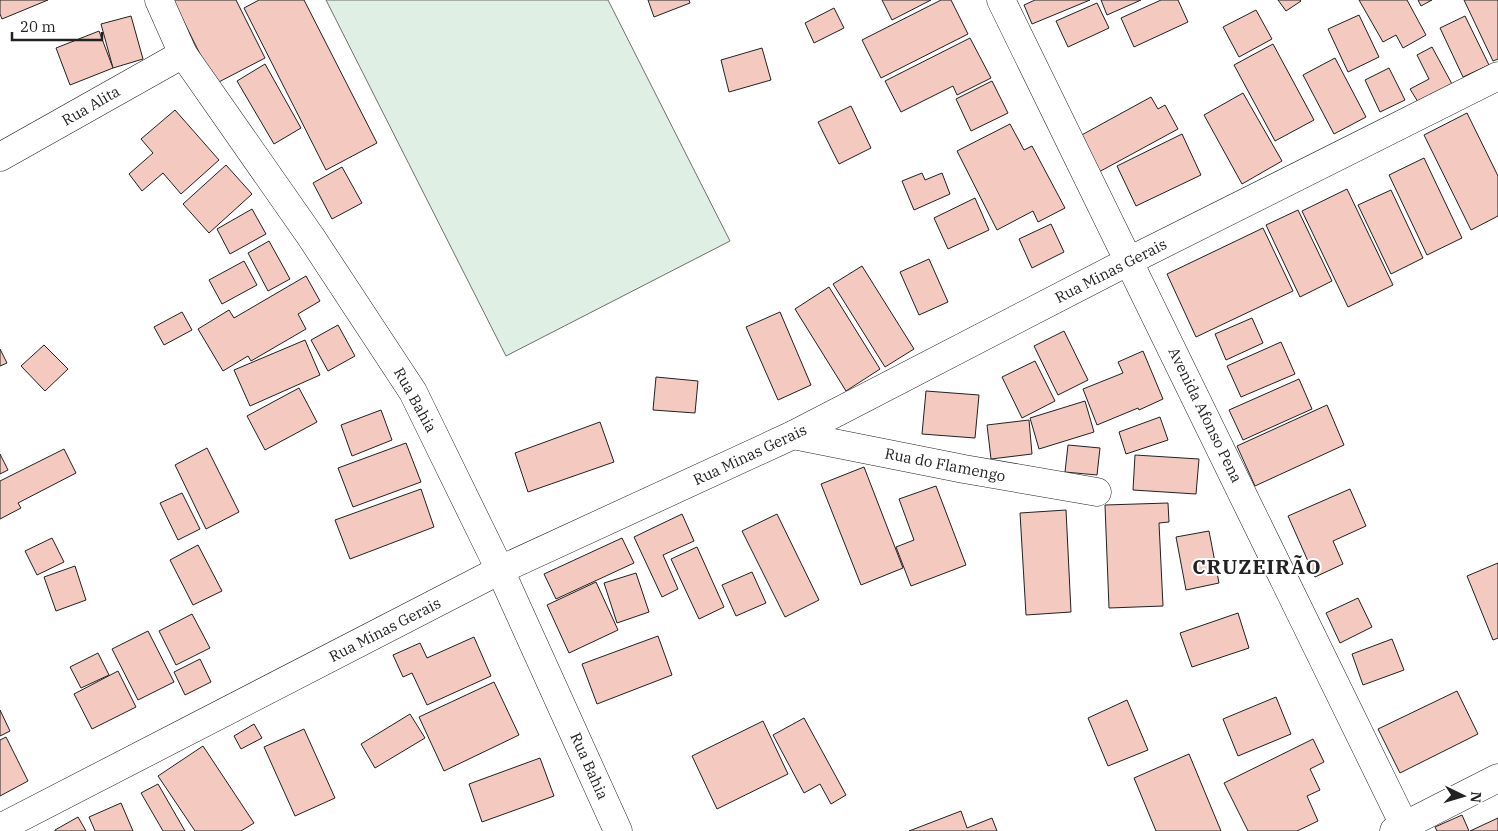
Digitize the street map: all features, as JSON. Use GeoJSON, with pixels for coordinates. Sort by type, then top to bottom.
{"type":"FeatureCollection","features":[{"type":"Feature","properties":{"kind":"street","name":"Rua Bahia"},"geometry":{"type":"LineString","coordinates":[[160,0],[182,54],[311,237],[413,392],[500,570],[618,831]]}},
{"type":"Feature","properties":{"kind":"street","name":"Avenida Afonso Pena"},"geometry":{"type":"LineString","coordinates":[[1002,0],[1402,829]]}},
{"type":"Feature","properties":{"kind":"street","name":"Rua Alita"},"geometry":{"type":"LineString","coordinates":[[0,157],[182,54]]}},
{"type":"Feature","properties":{"kind":"street","name":"Rua Minas Gerais"},"geometry":{"type":"LineString","coordinates":[[0,828],[500,570],[793,435],[1129,261],[1498,76]]}},
{"type":"Feature","properties":{"kind":"street","name":"Rua do Flamengo"},"geometry":{"type":"LineString","coordinates":[[793,435],[964,469],[1097,492]]}},
{"type":"Feature","properties":{"kind":"street"},"geometry":{"type":"LineString","coordinates":[[1402,829],[1498,778]]}},
{"type":"Feature","properties":{"kind":"green space"},"geometry":{"type":"Polygon","coordinates":[[[326,0],[608,0],[730,241],[506,356],[326,0]]]}},
{"type":"Feature","properties":{"kind":"building"},"geometry":{"type":"Polygon","coordinates":[[[0,0],[48,0],[2,19],[0,0]]]}},
{"type":"Feature","properties":{"kind":"building"},"geometry":{"type":"Polygon","coordinates":[[[173,0],[236,0],[265,58],[215,84],[173,0]]]}},
{"type":"Feature","properties":{"kind":"building"},"geometry":{"type":"Polygon","coordinates":[[[259,0],[304,0],[377,143],[326,170],[244,8],[259,0]]]}},
{"type":"Feature","properties":{"kind":"building"},"geometry":{"type":"Polygon","coordinates":[[[648,0],[689,0],[690,3],[654,17],[648,0]]]}},
{"type":"Feature","properties":{"kind":"building"},"geometry":{"type":"Polygon","coordinates":[[[882,0],[931,0],[892,20],[882,0]]]}},
{"type":"Feature","properties":{"kind":"building"},"geometry":{"type":"Polygon","coordinates":[[[941,0],[951,0],[968,34],[881,78],[862,40],[941,0]]]}},
{"type":"Feature","properties":{"kind":"building"},"geometry":{"type":"Polygon","coordinates":[[[1035,0],[1090,0],[1032,24],[1024,5],[1035,0]]]}},
{"type":"Feature","properties":{"kind":"building"},"geometry":{"type":"Polygon","coordinates":[[[1101,0],[1141,0],[1107,15],[1101,0]]]}},
{"type":"Feature","properties":{"kind":"building"},"geometry":{"type":"Polygon","coordinates":[[[1161,0],[1178,0],[1188,22],[1134,47],[1121,18],[1161,0]]]}},
{"type":"Feature","properties":{"kind":"building"},"geometry":{"type":"Polygon","coordinates":[[[1278,0],[1300,0],[1301,1],[1286,11],[1278,0]]]}},
{"type":"Feature","properties":{"kind":"building"},"geometry":{"type":"Polygon","coordinates":[[[1359,0],[1407,0],[1426,35],[1403,48],[1396,35],[1383,42],[1359,0]]]}},
{"type":"Feature","properties":{"kind":"building"},"geometry":{"type":"Polygon","coordinates":[[[1418,0],[1432,0],[1421,6],[1418,0]]]}},
{"type":"Feature","properties":{"kind":"building"},"geometry":{"type":"Polygon","coordinates":[[[1464,0],[1498,0],[1498,59],[1493,61],[1464,0]]]}},
{"type":"Feature","properties":{"kind":"building"},"geometry":{"type":"Polygon","coordinates":[[[1097,3],[1109,28],[1068,47],[1056,21],[1097,3]]]}},
{"type":"Feature","properties":{"kind":"building"},"geometry":{"type":"Polygon","coordinates":[[[834,8],[844,28],[814,43],[805,23],[834,8]]]}},
{"type":"Feature","properties":{"kind":"building"},"geometry":{"type":"Polygon","coordinates":[[[1256,10],[1272,39],[1239,57],[1223,27],[1256,10]]]}},
{"type":"Feature","properties":{"kind":"building"},"geometry":{"type":"Polygon","coordinates":[[[1359,15],[1379,57],[1348,72],[1328,29],[1359,15]]]}},
{"type":"Feature","properties":{"kind":"building"},"geometry":{"type":"Polygon","coordinates":[[[131,16],[143,59],[113,68],[101,24],[131,16]]]}},
{"type":"Feature","properties":{"kind":"building"},"geometry":{"type":"Polygon","coordinates":[[[1465,16],[1489,65],[1463,77],[1440,28],[1465,16]]]}},
{"type":"Feature","properties":{"kind":"building"},"geometry":{"type":"Polygon","coordinates":[[[99,31],[113,68],[70,85],[56,48],[99,31]]]}},
{"type":"Feature","properties":{"kind":"building"},"geometry":{"type":"Polygon","coordinates":[[[970,38],[991,78],[957,95],[953,86],[901,112],[885,81],[970,38]]]}},
{"type":"Feature","properties":{"kind":"building"},"geometry":{"type":"Polygon","coordinates":[[[1273,44],[1314,120],[1275,141],[1234,65],[1273,44]]]}},
{"type":"Feature","properties":{"kind":"building"},"geometry":{"type":"Polygon","coordinates":[[[1432,47],[1452,84],[1418,102],[1410,89],[1429,79],[1417,55],[1432,47]]]}},
{"type":"Feature","properties":{"kind":"building"},"geometry":{"type":"Polygon","coordinates":[[[762,48],[771,80],[729,92],[721,60],[762,48]]]}},
{"type":"Feature","properties":{"kind":"building"},"geometry":{"type":"Polygon","coordinates":[[[1335,58],[1366,117],[1334,134],[1303,75],[1335,58]]]}},
{"type":"Feature","properties":{"kind":"building"},"geometry":{"type":"Polygon","coordinates":[[[265,64],[301,128],[274,144],[237,81],[265,64]]]}},
{"type":"Feature","properties":{"kind":"building"},"geometry":{"type":"Polygon","coordinates":[[[1389,68],[1405,100],[1380,112],[1365,80],[1389,68]]]}},
{"type":"Feature","properties":{"kind":"building"},"geometry":{"type":"Polygon","coordinates":[[[992,81],[1008,113],[971,131],[956,99],[992,81]]]}},
{"type":"Feature","properties":{"kind":"building"},"geometry":{"type":"Polygon","coordinates":[[[1243,93],[1282,161],[1242,184],[1204,115],[1243,93]]]}},
{"type":"Feature","properties":{"kind":"building"},"geometry":{"type":"Polygon","coordinates":[[[1151,97],[1158,109],[1165,105],[1178,129],[1097,173],[1078,137],[1151,97]]]}},
{"type":"Feature","properties":{"kind":"building"},"geometry":{"type":"Polygon","coordinates":[[[851,106],[871,148],[839,164],[818,122],[851,106]]]}},
{"type":"Feature","properties":{"kind":"building"},"geometry":{"type":"Polygon","coordinates":[[[175,110],[219,160],[181,194],[163,173],[142,191],[129,174],[153,153],[141,139],[175,110]]]}},
{"type":"Feature","properties":{"kind":"building"},"geometry":{"type":"Polygon","coordinates":[[[1467,113],[1498,176],[1498,216],[1471,230],[1424,135],[1467,113]]]}},
{"type":"Feature","properties":{"kind":"building"},"geometry":{"type":"Polygon","coordinates":[[[1010,124],[1024,150],[1032,146],[1065,208],[1038,222],[1033,211],[997,230],[957,151],[1010,124]]]}},
{"type":"Feature","properties":{"kind":"building"},"geometry":{"type":"Polygon","coordinates":[[[1182,134],[1201,175],[1136,206],[1117,166],[1182,134]]]}},
{"type":"Feature","properties":{"kind":"building"},"geometry":{"type":"Polygon","coordinates":[[[1424,158],[1462,238],[1427,255],[1389,175],[1424,158]]]}},
{"type":"Feature","properties":{"kind":"building"},"geometry":{"type":"Polygon","coordinates":[[[226,165],[252,194],[209,233],[183,204],[226,165]]]}},
{"type":"Feature","properties":{"kind":"building"},"geometry":{"type":"Polygon","coordinates":[[[342,167],[362,203],[332,219],[313,183],[342,167]]]}},
{"type":"Feature","properties":{"kind":"building"},"geometry":{"type":"Polygon","coordinates":[[[922,173],[925,180],[942,173],[950,194],[914,210],[902,181],[922,173]]]}},
{"type":"Feature","properties":{"kind":"building"},"geometry":{"type":"Polygon","coordinates":[[[1347,189],[1393,285],[1348,307],[1302,211],[1347,189]]]}},
{"type":"Feature","properties":{"kind":"building"},"geometry":{"type":"Polygon","coordinates":[[[1391,190],[1423,258],[1391,274],[1358,205],[1391,190]]]}},
{"type":"Feature","properties":{"kind":"building"},"geometry":{"type":"Polygon","coordinates":[[[975,198],[989,230],[948,249],[934,218],[975,198]]]}},
{"type":"Feature","properties":{"kind":"building"},"geometry":{"type":"Polygon","coordinates":[[[252,209],[266,234],[230,254],[217,229],[252,209]]]}},
{"type":"Feature","properties":{"kind":"building"},"geometry":{"type":"Polygon","coordinates":[[[1298,210],[1332,281],[1300,297],[1266,225],[1298,210]]]}},
{"type":"Feature","properties":{"kind":"building"},"geometry":{"type":"Polygon","coordinates":[[[1051,224],[1064,252],[1032,268],[1019,239],[1051,224]]]}},
{"type":"Feature","properties":{"kind":"building"},"geometry":{"type":"Polygon","coordinates":[[[1263,228],[1293,291],[1196,337],[1167,274],[1263,228]]]}},
{"type":"Feature","properties":{"kind":"building"},"geometry":{"type":"Polygon","coordinates":[[[269,241],[290,279],[268,291],[248,253],[269,241]]]}},
{"type":"Feature","properties":{"kind":"building"},"geometry":{"type":"Polygon","coordinates":[[[929,259],[948,302],[919,315],[900,272],[929,259]]]}},
{"type":"Feature","properties":{"kind":"building"},"geometry":{"type":"Polygon","coordinates":[[[244,261],[257,285],[222,304],[209,280],[244,261]]]}},
{"type":"Feature","properties":{"kind":"building"},"geometry":{"type":"Polygon","coordinates":[[[862,266],[914,349],[885,367],[833,284],[862,266]]]}},
{"type":"Feature","properties":{"kind":"building"},"geometry":{"type":"Polygon","coordinates":[[[306,276],[320,301],[298,314],[306,329],[251,361],[248,356],[223,371],[198,329],[229,310],[234,318],[306,276]]]}},
{"type":"Feature","properties":{"kind":"building"},"geometry":{"type":"Polygon","coordinates":[[[829,287],[880,369],[846,391],[795,309],[829,287]]]}},
{"type":"Feature","properties":{"kind":"building"},"geometry":{"type":"Polygon","coordinates":[[[182,312],[192,330],[164,345],[154,327],[182,312]]]}},
{"type":"Feature","properties":{"kind":"building"},"geometry":{"type":"Polygon","coordinates":[[[780,312],[811,385],[778,400],[746,327],[780,312]]]}},
{"type":"Feature","properties":{"kind":"building"},"geometry":{"type":"Polygon","coordinates":[[[1252,318],[1263,343],[1226,360],[1215,334],[1252,318]]]}},
{"type":"Feature","properties":{"kind":"building"},"geometry":{"type":"Polygon","coordinates":[[[338,325],[355,356],[328,371],[311,340],[338,325]]]}},
{"type":"Feature","properties":{"kind":"building"},"geometry":{"type":"Polygon","coordinates":[[[1064,331],[1088,380],[1058,395],[1034,346],[1064,331]]]}},
{"type":"Feature","properties":{"kind":"building"},"geometry":{"type":"Polygon","coordinates":[[[305,340],[320,375],[250,406],[234,370],[305,340]]]}},
{"type":"Feature","properties":{"kind":"building"},"geometry":{"type":"Polygon","coordinates":[[[1281,342],[1295,374],[1241,397],[1227,366],[1281,342]]]}},
{"type":"Feature","properties":{"kind":"building"},"geometry":{"type":"Polygon","coordinates":[[[44,345],[68,369],[45,391],[21,366],[44,345]]]}},
{"type":"Feature","properties":{"kind":"building"},"geometry":{"type":"Polygon","coordinates":[[[0,349],[7,363],[0,366],[0,349]]]}},
{"type":"Feature","properties":{"kind":"building"},"geometry":{"type":"Polygon","coordinates":[[[1143,351],[1163,399],[1097,425],[1083,389],[1123,373],[1118,362],[1143,351]]]}},
{"type":"Feature","properties":{"kind":"building"},"geometry":{"type":"Polygon","coordinates":[[[1035,361],[1055,401],[1022,418],[1002,377],[1035,361]]]}},
{"type":"Feature","properties":{"kind":"building"},"geometry":{"type":"Polygon","coordinates":[[[656,377],[698,381],[695,413],[653,410],[656,377]]]}},
{"type":"Feature","properties":{"kind":"building"},"geometry":{"type":"Polygon","coordinates":[[[1299,379],[1312,409],[1243,440],[1229,410],[1299,379]]]}},
{"type":"Feature","properties":{"kind":"building"},"geometry":{"type":"Polygon","coordinates":[[[299,388],[317,422],[265,450],[247,416],[299,388]]]}},
{"type":"Feature","properties":{"kind":"building"},"geometry":{"type":"Polygon","coordinates":[[[926,391],[979,395],[975,438],[922,434],[926,391]]]}},
{"type":"Feature","properties":{"kind":"building"},"geometry":{"type":"Polygon","coordinates":[[[1085,401],[1094,432],[1039,449],[1030,418],[1085,401]]]}},
{"type":"Feature","properties":{"kind":"building"},"geometry":{"type":"Polygon","coordinates":[[[1327,405],[1344,445],[1255,486],[1237,446],[1327,405]]]}},
{"type":"Feature","properties":{"kind":"building"},"geometry":{"type":"Polygon","coordinates":[[[381,410],[392,440],[352,456],[341,425],[381,410]]]}},
{"type":"Feature","properties":{"kind":"building"},"geometry":{"type":"Polygon","coordinates":[[[1160,417],[1168,440],[1126,454],[1119,432],[1160,417]]]}},
{"type":"Feature","properties":{"kind":"building"},"geometry":{"type":"Polygon","coordinates":[[[1029,420],[1032,454],[991,459],[987,425],[1029,420]]]}},
{"type":"Feature","properties":{"kind":"building"},"geometry":{"type":"Polygon","coordinates":[[[600,422],[614,462],[528,492],[515,453],[600,422]]]}},
{"type":"Feature","properties":{"kind":"building"},"geometry":{"type":"Polygon","coordinates":[[[406,443],[421,482],[353,507],[338,468],[406,443]]]}},
{"type":"Feature","properties":{"kind":"building"},"geometry":{"type":"Polygon","coordinates":[[[1068,445],[1100,448],[1097,475],[1065,472],[1068,445]]]}},
{"type":"Feature","properties":{"kind":"building"},"geometry":{"type":"Polygon","coordinates":[[[207,448],[239,512],[206,529],[175,465],[207,448]]]}},
{"type":"Feature","properties":{"kind":"building"},"geometry":{"type":"Polygon","coordinates":[[[64,449],[76,473],[18,503],[21,508],[0,519],[0,481],[64,449]]]}},
{"type":"Feature","properties":{"kind":"building"},"geometry":{"type":"Polygon","coordinates":[[[0,454],[8,470],[0,474],[0,454]]]}},
{"type":"Feature","properties":{"kind":"building"},"geometry":{"type":"Polygon","coordinates":[[[1135,455],[1199,459],[1196,494],[1133,490],[1135,455]]]}},
{"type":"Feature","properties":{"kind":"building"},"geometry":{"type":"Polygon","coordinates":[[[864,467],[903,568],[861,585],[821,484],[864,467]]]}},
{"type":"Feature","properties":{"kind":"building"},"geometry":{"type":"Polygon","coordinates":[[[936,486],[966,565],[911,586],[896,547],[914,540],[899,499],[936,486]]]}},
{"type":"Feature","properties":{"kind":"building"},"geometry":{"type":"Polygon","coordinates":[[[421,489],[434,527],[350,559],[335,520],[421,489]]]}},
{"type":"Feature","properties":{"kind":"building"},"geometry":{"type":"Polygon","coordinates":[[[1350,489],[1366,526],[1333,541],[1343,564],[1315,577],[1288,516],[1350,489]]]}},
{"type":"Feature","properties":{"kind":"building"},"geometry":{"type":"Polygon","coordinates":[[[182,493],[200,529],[178,540],[160,503],[182,493]]]}},
{"type":"Feature","properties":{"kind":"building"},"geometry":{"type":"Polygon","coordinates":[[[1168,503],[1169,522],[1159,523],[1163,606],[1109,608],[1105,505],[1168,503]]]}},
{"type":"Feature","properties":{"kind":"building"},"geometry":{"type":"Polygon","coordinates":[[[1066,510],[1071,612],[1026,615],[1020,513],[1066,510]]]}},
{"type":"Feature","properties":{"kind":"building"},"geometry":{"type":"Polygon","coordinates":[[[682,514],[694,541],[663,555],[678,589],[662,597],[634,537],[682,514]]]}},
{"type":"Feature","properties":{"kind":"building"},"geometry":{"type":"Polygon","coordinates":[[[777,514],[819,600],[785,617],[742,531],[777,514]]]}},
{"type":"Feature","properties":{"kind":"building"},"geometry":{"type":"Polygon","coordinates":[[[1209,531],[1219,583],[1186,590],[1176,537],[1209,531]]]}},
{"type":"Feature","properties":{"kind":"building"},"geometry":{"type":"Polygon","coordinates":[[[52,538],[64,562],[37,575],[25,551],[52,538]]]}},
{"type":"Feature","properties":{"kind":"building"},"geometry":{"type":"Polygon","coordinates":[[[622,538],[634,563],[556,599],[544,574],[622,538]]]}},
{"type":"Feature","properties":{"kind":"building"},"geometry":{"type":"Polygon","coordinates":[[[198,545],[222,591],[193,605],[170,560],[198,545]]]}},
{"type":"Feature","properties":{"kind":"building"},"geometry":{"type":"Polygon","coordinates":[[[697,547],[724,607],[699,619],[671,559],[697,547]]]}},
{"type":"Feature","properties":{"kind":"building"},"geometry":{"type":"Polygon","coordinates":[[[1498,563],[1498,638],[1493,640],[1467,576],[1498,563]]]}},
{"type":"Feature","properties":{"kind":"building"},"geometry":{"type":"Polygon","coordinates":[[[75,566],[86,600],[56,611],[44,577],[75,566]]]}},
{"type":"Feature","properties":{"kind":"building"},"geometry":{"type":"Polygon","coordinates":[[[752,572],[766,603],[736,616],[722,585],[752,572]]]}},
{"type":"Feature","properties":{"kind":"building"},"geometry":{"type":"Polygon","coordinates":[[[636,573],[649,612],[617,623],[604,583],[636,573]]]}},
{"type":"Feature","properties":{"kind":"building"},"geometry":{"type":"Polygon","coordinates":[[[596,582],[618,630],[569,653],[547,605],[596,582]]]}},
{"type":"Feature","properties":{"kind":"building"},"geometry":{"type":"Polygon","coordinates":[[[1358,598],[1372,627],[1340,643],[1326,613],[1358,598]]]}},
{"type":"Feature","properties":{"kind":"building"},"geometry":{"type":"Polygon","coordinates":[[[1238,613],[1249,648],[1192,667],[1180,633],[1238,613]]]}},
{"type":"Feature","properties":{"kind":"building"},"geometry":{"type":"Polygon","coordinates":[[[192,614],[210,648],[176,665],[159,631],[192,614]]]}},
{"type":"Feature","properties":{"kind":"building"},"geometry":{"type":"Polygon","coordinates":[[[148,631],[174,682],[138,700],[112,649],[148,631]]]}},
{"type":"Feature","properties":{"kind":"building"},"geometry":{"type":"Polygon","coordinates":[[[658,636],[672,675],[597,704],[582,664],[658,636]]]}},
{"type":"Feature","properties":{"kind":"building"},"geometry":{"type":"Polygon","coordinates":[[[474,637],[491,676],[427,705],[412,673],[403,677],[393,655],[420,643],[427,658],[474,637]]]}},
{"type":"Feature","properties":{"kind":"building"},"geometry":{"type":"Polygon","coordinates":[[[1392,639],[1404,670],[1363,685],[1352,654],[1392,639]]]}},
{"type":"Feature","properties":{"kind":"building"},"geometry":{"type":"Polygon","coordinates":[[[98,653],[109,675],[81,688],[70,667],[98,653]]]}},
{"type":"Feature","properties":{"kind":"building"},"geometry":{"type":"Polygon","coordinates":[[[200,659],[211,682],[185,695],[174,672],[200,659]]]}},
{"type":"Feature","properties":{"kind":"building"},"geometry":{"type":"Polygon","coordinates":[[[118,671],[136,707],[92,729],[74,694],[118,671]]]}},
{"type":"Feature","properties":{"kind":"building"},"geometry":{"type":"Polygon","coordinates":[[[494,682],[519,735],[444,771],[419,717],[494,682]]]}},
{"type":"Feature","properties":{"kind":"building"},"geometry":{"type":"Polygon","coordinates":[[[1457,691],[1478,734],[1400,773],[1378,729],[1457,691]]]}},
{"type":"Feature","properties":{"kind":"building"},"geometry":{"type":"Polygon","coordinates":[[[1276,697],[1291,734],[1238,756],[1223,719],[1276,697]]]}},
{"type":"Feature","properties":{"kind":"building"},"geometry":{"type":"Polygon","coordinates":[[[1127,700],[1148,750],[1108,766],[1088,718],[1127,700]]]}},
{"type":"Feature","properties":{"kind":"building"},"geometry":{"type":"Polygon","coordinates":[[[0,710],[10,731],[0,736],[0,710]]]}},
{"type":"Feature","properties":{"kind":"building"},"geometry":{"type":"Polygon","coordinates":[[[410,714],[425,738],[375,768],[361,744],[410,714]]]}},
{"type":"Feature","properties":{"kind":"building"},"geometry":{"type":"Polygon","coordinates":[[[804,718],[846,795],[831,804],[820,784],[804,793],[773,735],[804,718]]]}},
{"type":"Feature","properties":{"kind":"building"},"geometry":{"type":"Polygon","coordinates":[[[763,721],[788,774],[717,809],[692,756],[763,721]]]}},
{"type":"Feature","properties":{"kind":"building"},"geometry":{"type":"Polygon","coordinates":[[[254,724],[262,738],[241,749],[234,736],[254,724]]]}},
{"type":"Feature","properties":{"kind":"building"},"geometry":{"type":"Polygon","coordinates":[[[304,729],[335,798],[295,816],[264,747],[304,729]]]}},
{"type":"Feature","properties":{"kind":"building"},"geometry":{"type":"Polygon","coordinates":[[[6,737],[28,781],[0,796],[0,740],[6,737]]]}},
{"type":"Feature","properties":{"kind":"building"},"geometry":{"type":"Polygon","coordinates":[[[1313,739],[1324,762],[1310,769],[1320,790],[1307,796],[1318,821],[1297,831],[1248,831],[1224,783],[1313,739]]]}},
{"type":"Feature","properties":{"kind":"building"},"geometry":{"type":"Polygon","coordinates":[[[203,746],[254,823],[241,831],[195,831],[158,776],[203,746]]]}},
{"type":"Feature","properties":{"kind":"building"},"geometry":{"type":"Polygon","coordinates":[[[1189,754],[1221,831],[1156,831],[1134,778],[1189,754]]]}},
{"type":"Feature","properties":{"kind":"building"},"geometry":{"type":"Polygon","coordinates":[[[540,758],[554,796],[482,822],[469,784],[540,758]]]}},
{"type":"Feature","properties":{"kind":"building"},"geometry":{"type":"Polygon","coordinates":[[[158,784],[185,831],[163,831],[141,793],[158,784]]]}},
{"type":"Feature","properties":{"kind":"building"},"geometry":{"type":"Polygon","coordinates":[[[121,803],[133,831],[95,831],[89,817],[121,803]]]}},
{"type":"Feature","properties":{"kind":"building"},"geometry":{"type":"Polygon","coordinates":[[[961,811],[967,828],[992,818],[997,831],[909,831],[961,811]]]}},
{"type":"Feature","properties":{"kind":"building"},"geometry":{"type":"Polygon","coordinates":[[[1462,815],[1469,831],[1437,831],[1435,827],[1462,815]]]}},
{"type":"Feature","properties":{"kind":"building"},"geometry":{"type":"Polygon","coordinates":[[[78,817],[86,831],[55,831],[55,830],[78,817]]]}},
{"type":"Feature","properties":{"kind":"building"},"geometry":{"type":"Polygon","coordinates":[[[1498,818],[1498,831],[1470,831],[1498,818]]]}},
{"type":"Feature","properties":{"kind":"district","name":"CRUZEIRÃO"},"geometry":{"type":"Point","coordinates":[1257,567]}}]}
